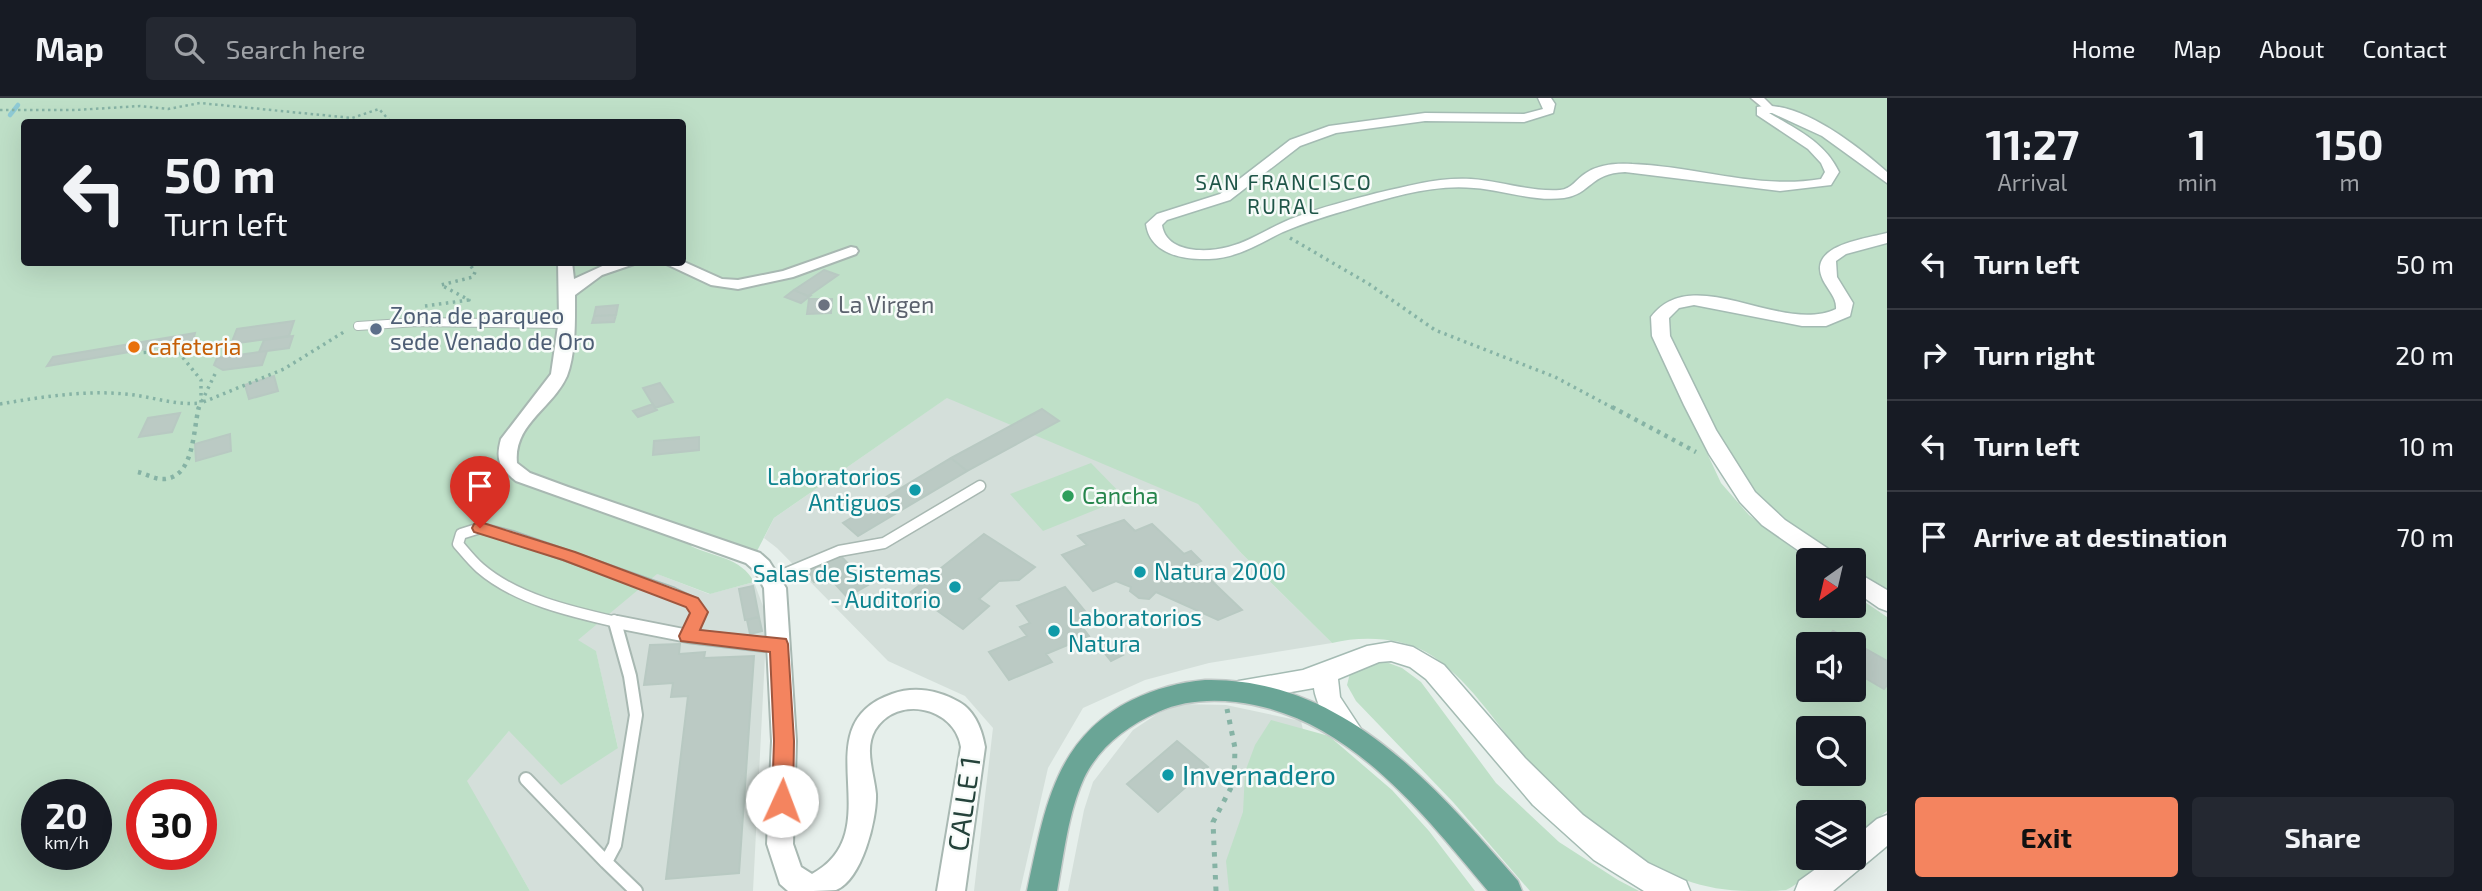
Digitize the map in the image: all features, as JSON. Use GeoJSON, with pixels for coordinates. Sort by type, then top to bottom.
{"type":"FeatureCollection","features":[{"type":"Feature","properties":{"kind":"main road"},"geometry":{"type":"LineString","coordinates":[[1544,98],[1549,104],[1549,110],[1531,117],[1425,117],[1320,133],[1295,143],[1231,194],[1157,220],[1153,226],[1154,235],[1159,242],[1182,252],[1227,252],[1242,248],[1276,230],[1371,199],[1446,183],[1479,183],[1526,192],[1560,194],[1578,189],[1589,177],[1600,171],[1625,167],[1781,187],[1804,187],[1826,182],[1832,172],[1827,162],[1815,149],[1763,115],[1762,103],[1792,114],[1874,166],[1887,179]]}},
{"type":"Feature","properties":{"kind":"main road"},"geometry":{"type":"LineString","coordinates":[[1812,548],[1762,512],[1745,495],[1728,468],[1661,336],[1662,312],[1679,302],[1708,301],[1797,321],[1835,318],[1846,308],[1843,298],[1829,277],[1829,259],[1840,251],[1887,238]]}},
{"type":"Feature","properties":{"kind":"main road"},"geometry":{"type":"LineString","coordinates":[[1866,587],[1887,602]]}},
{"type":"Feature","properties":{"kind":"main road"},"geometry":{"type":"LineString","coordinates":[[1042,891],[1063,797],[1083,754],[1114,724],[1158,700],[1194,689],[1229,690],[1286,684],[1325,674],[1371,652],[1401,654],[1426,665],[1570,824],[1645,879],[1675,891]]}},
{"type":"Feature","properties":{"kind":"main road"},"geometry":{"type":"LineString","coordinates":[[1325,674],[1328,699],[1350,732]]}},
{"type":"Feature","properties":{"kind":"main road"},"geometry":{"type":"LineString","coordinates":[[1229,690],[1302,708],[1350,732],[1386,760],[1428,800],[1507,891]]}},
{"type":"Feature","properties":{"kind":"main road"},"geometry":{"type":"LineString","coordinates":[[1866,846],[1887,828]]}},
{"type":"Feature","properties":{"kind":"main road"},"geometry":{"type":"LineString","coordinates":[[1810,891],[1837,870]]}},
{"type":"Feature","properties":{"kind":"street"},"geometry":{"type":"LineString","coordinates":[[685,266],[717,282],[744,284],[851,251]]}},
{"type":"Feature","properties":{"kind":"street"},"geometry":{"type":"LineString","coordinates":[[565,266],[568,293],[565,343],[559,373],[550,389],[513,434],[508,445],[508,465],[523,477],[561,492],[752,558],[772,579],[779,644],[784,741],[780,844],[790,875],[812,890]]}},
{"type":"Feature","properties":{"kind":"street"},"geometry":{"type":"LineString","coordinates":[[568,293],[580,280],[620,266]]}},
{"type":"Feature","properties":{"kind":"street","name":"CALLE 1"},"geometry":{"type":"LineString","coordinates":[[812,890],[834,876],[845,862],[855,838],[863,797],[858,752],[864,728],[882,709],[899,701],[918,699],[937,702],[953,710],[965,723],[972,738],[973,747],[951,891]]}},
{"type":"Feature","properties":{"kind":"lane"},"geometry":{"type":"LineString","coordinates":[[358,326],[418,323],[565,324]]}},
{"type":"Feature","properties":{"kind":"lane"},"geometry":{"type":"LineString","coordinates":[[772,579],[839,551],[884,543],[980,486]]}},
{"type":"Feature","properties":{"kind":"lane"},"geometry":{"type":"LineString","coordinates":[[688,636],[699,612],[692,603],[673,593],[511,536],[480,528],[471,528],[461,534],[458,544],[463,553],[493,579],[543,603],[688,636],[765,645],[779,644]]}},
{"type":"Feature","properties":{"kind":"lane"},"geometry":{"type":"LineString","coordinates":[[606,862],[615,845],[620,824],[636,715],[630,676],[614,620]]}},
{"type":"Feature","properties":{"kind":"lane"},"geometry":{"type":"LineString","coordinates":[[526,779],[636,891]]}},
{"type":"Feature","properties":{"kind":"path"},"geometry":{"type":"LineString","coordinates":[[0,110],[76,110],[140,106],[168,109],[200,103],[352,118],[379,109],[388,119]]}},
{"type":"Feature","properties":{"kind":"path"},"geometry":{"type":"LineString","coordinates":[[1276,230],[1368,284],[1435,330],[1555,377],[1728,468]]}},
{"type":"Feature","properties":{"kind":"path"},"geometry":{"type":"LineString","coordinates":[[421,306],[469,300],[441,285],[473,277],[475,272],[471,266]]}},
{"type":"Feature","properties":{"kind":"path"},"geometry":{"type":"LineString","coordinates":[[0,404],[41,397],[125,394],[179,403],[201,403],[242,383],[284,369],[358,326]]}},
{"type":"Feature","properties":{"kind":"path"},"geometry":{"type":"LineString","coordinates":[[138,472],[163,479],[174,477],[183,469],[188,460],[201,403],[201,380],[180,354],[173,350],[139,353]]}},
{"type":"Feature","properties":{"kind":"path"},"geometry":{"type":"LineString","coordinates":[[201,403],[215,374]]}},
{"type":"Feature","properties":{"kind":"path"},"geometry":{"type":"LineString","coordinates":[[1216,891],[1213,822],[1234,782],[1234,748],[1226,705],[1229,690]]}},
{"type":"Feature","properties":{"kind":"shaded area"},"geometry":{"type":"Polygon","coordinates":[[[971,381],[1167,467],[1242,554],[1332,643],[1209,663],[1145,680],[1083,708],[1048,768],[1020,891],[974,891],[993,728],[965,696],[888,661],[764,538],[774,518],[971,381]]]}},
{"type":"Feature","properties":{"kind":"shaded area"},"geometry":{"type":"Polygon","coordinates":[[[495,511],[709,594],[754,582],[767,617],[753,891],[530,891],[466,781],[509,731],[618,748],[596,652],[566,634],[495,511]]]}},
{"type":"Feature","properties":{"kind":"shaded area"},"geometry":{"type":"Polygon","coordinates":[[[1179,704],[1226,705],[1301,721],[1320,806],[1384,891],[1068,891],[1084,810],[1093,782],[1133,730],[1157,714],[1179,704]]]}},
{"type":"Feature","properties":{"kind":"green space"},"geometry":{"type":"Polygon","coordinates":[[[0,98],[1887,98],[1887,591],[1866,577],[1866,548],[1823,548],[1778,516],[1746,483],[1730,451],[1700,438],[1721,483],[1749,515],[1796,551],[1796,618],[1866,618],[1866,603],[1887,617],[1887,811],[1866,828],[1866,800],[1796,800],[1796,870],[1814,870],[1786,890],[1716,888],[1685,880],[1628,851],[1601,832],[1553,788],[1470,689],[1426,652],[1404,643],[1380,639],[1332,643],[1242,554],[1198,504],[947,398],[774,518],[757,551],[705,534],[691,546],[742,567],[754,582],[710,594],[657,574],[578,640],[596,651],[618,748],[561,785],[509,731],[467,781],[530,891],[0,891],[0,98]]]}},
{"type":"Feature","properties":{"kind":"green space","name":"Cancha"},"geometry":{"type":"Polygon","coordinates":[[[1091,463],[1125,498],[1043,531],[1010,494],[1091,463]]]}},
{"type":"Feature","properties":{"kind":"green space"},"geometry":{"type":"Polygon","coordinates":[[[1367,662],[1386,662],[1402,668],[1421,682],[1496,783],[1559,842],[1639,891],[1530,891],[1453,802],[1356,701],[1347,685],[1350,673],[1367,662]]]}},
{"type":"Feature","properties":{"kind":"green space"},"geometry":{"type":"Polygon","coordinates":[[[1271,720],[1329,736],[1392,790],[1429,831],[1475,891],[1229,891],[1226,861],[1243,812],[1245,772],[1255,745],[1271,720]]]}},
{"type":"Feature","properties":{"kind":"building"},"geometry":{"type":"Polygon","coordinates":[[[824,270],[838,275],[808,296],[794,290],[824,270]]]}},
{"type":"Feature","properties":{"kind":"building"},"geometry":{"type":"Polygon","coordinates":[[[794,290],[810,296],[801,303],[785,297],[794,290]]]}},
{"type":"Feature","properties":{"kind":"building"},"geometry":{"type":"Polygon","coordinates":[[[809,299],[832,299],[831,313],[807,314],[809,299]]]}},
{"type":"Feature","properties":{"kind":"building"},"geometry":{"type":"Polygon","coordinates":[[[618,305],[616,315],[594,316],[596,307],[618,305]]]}},
{"type":"Feature","properties":{"kind":"building"},"geometry":{"type":"Polygon","coordinates":[[[616,315],[614,322],[592,323],[594,316],[616,315]]]}},
{"type":"Feature","properties":{"kind":"building"},"geometry":{"type":"Polygon","coordinates":[[[294,321],[289,336],[231,344],[237,329],[294,321]]]}},
{"type":"Feature","properties":{"kind":"building"},"geometry":{"type":"Polygon","coordinates":[[[195,333],[193,341],[47,366],[53,357],[195,333]]]}},
{"type":"Feature","properties":{"kind":"building"},"geometry":{"type":"Polygon","coordinates":[[[293,336],[289,348],[259,352],[264,340],[293,336]]]}},
{"type":"Feature","properties":{"kind":"building"},"geometry":{"type":"Polygon","coordinates":[[[267,351],[262,365],[223,370],[214,365],[217,358],[267,351]]]}},
{"type":"Feature","properties":{"kind":"building"},"geometry":{"type":"Polygon","coordinates":[[[274,376],[278,391],[249,399],[245,385],[274,376]]]}},
{"type":"Feature","properties":{"kind":"building"},"geometry":{"type":"Polygon","coordinates":[[[660,383],[673,402],[655,408],[643,388],[660,383]]]}},
{"type":"Feature","properties":{"kind":"building"},"geometry":{"type":"Polygon","coordinates":[[[653,404],[657,410],[638,417],[633,411],[653,404]]]}},
{"type":"Feature","properties":{"kind":"building","name":"Laboratorios Antiguos"},"geometry":{"type":"Polygon","coordinates":[[[1042,409],[1059,421],[967,471],[951,458],[1042,409]]]}},
{"type":"Feature","properties":{"kind":"building"},"geometry":{"type":"Polygon","coordinates":[[[180,413],[172,432],[139,437],[148,418],[180,413]]]}},
{"type":"Feature","properties":{"kind":"building"},"geometry":{"type":"Polygon","coordinates":[[[230,434],[231,451],[196,461],[195,444],[230,434]]]}},
{"type":"Feature","properties":{"kind":"building"},"geometry":{"type":"Polygon","coordinates":[[[699,437],[699,450],[653,455],[654,441],[699,437]]]}},
{"type":"Feature","properties":{"kind":"building","name":"Laboratorios Antiguos"},"geometry":{"type":"Polygon","coordinates":[[[951,458],[967,471],[858,536],[843,523],[951,458]]]}},
{"type":"Feature","properties":{"kind":"building","name":"Natura 2000"},"geometry":{"type":"Polygon","coordinates":[[[1124,520],[1135,531],[1152,524],[1184,554],[1191,551],[1201,561],[1194,564],[1242,610],[1218,620],[1156,592],[1149,599],[1139,598],[1130,591],[1131,587],[1116,581],[1093,591],[1062,555],[1087,545],[1078,536],[1124,520]]]}},
{"type":"Feature","properties":{"kind":"building","name":"Salas de Sistemas - Auditorio"},"geometry":{"type":"Polygon","coordinates":[[[984,534],[1035,567],[1019,580],[999,581],[979,599],[989,606],[963,629],[911,592],[984,534]]]}},
{"type":"Feature","properties":{"kind":"building"},"geometry":{"type":"Polygon","coordinates":[[[838,553],[868,585],[847,597],[827,575],[814,582],[804,571],[838,553]]]}},
{"type":"Feature","properties":{"kind":"building"},"geometry":{"type":"Polygon","coordinates":[[[753,586],[759,617],[745,620],[739,589],[753,586]]]}},
{"type":"Feature","properties":{"kind":"building","name":"Laboratorios Natura"},"geometry":{"type":"Polygon","coordinates":[[[1065,587],[1094,622],[1082,627],[1089,636],[1046,654],[1052,662],[1009,680],[989,652],[1027,636],[1020,627],[1030,623],[1017,606],[1065,587]]]}},
{"type":"Feature","properties":{"kind":"building"},"geometry":{"type":"Polygon","coordinates":[[[759,617],[762,631],[750,634],[747,620],[759,617]]]}},
{"type":"Feature","properties":{"kind":"building"},"geometry":{"type":"Polygon","coordinates":[[[1109,639],[1123,655],[1111,661],[1098,645],[1109,639]]]}},
{"type":"Feature","properties":{"kind":"building"},"geometry":{"type":"Polygon","coordinates":[[[680,644],[679,654],[705,652],[704,658],[754,656],[739,873],[666,879],[688,696],[671,697],[673,683],[644,685],[650,645],[680,644]]]}},
{"type":"Feature","properties":{"kind":"building"},"geometry":{"type":"Polygon","coordinates":[[[1866,649],[1887,661],[1887,685],[1884,689],[1866,679],[1866,649]]]}},
{"type":"Feature","properties":{"kind":"building","name":"Invernadero"},"geometry":{"type":"Polygon","coordinates":[[[1177,741],[1208,767],[1158,812],[1127,784],[1177,741]]]}},
{"type":"Feature","properties":{"kind":"waterway"},"geometry":{"type":"LineString","coordinates":[[10,115],[18,105]]}},
{"type":"Feature","properties":{"kind":"place","name":"La Virgen"},"geometry":{"type":"Point","coordinates":[824,305]}},
{"type":"Feature","properties":{"kind":"place","name":"Zona de parqueo sede Venado de Oro"},"geometry":{"type":"Point","coordinates":[376,329]}},
{"type":"Feature","properties":{"kind":"place","name":"cafeteria"},"geometry":{"type":"Point","coordinates":[134,347]}},
{"type":"Feature","properties":{"kind":"place","name":"Laboratorios Antiguos"},"geometry":{"type":"Point","coordinates":[915,490]}},
{"type":"Feature","properties":{"kind":"place","name":"Cancha"},"geometry":{"type":"Point","coordinates":[1068,496]}},
{"type":"Feature","properties":{"kind":"place","name":"Natura 2000"},"geometry":{"type":"Point","coordinates":[1140,572]}},
{"type":"Feature","properties":{"kind":"place","name":"Salas de Sistemas - Auditorio"},"geometry":{"type":"Point","coordinates":[955,587]}},
{"type":"Feature","properties":{"kind":"place","name":"Laboratorios Natura"},"geometry":{"type":"Point","coordinates":[1054,631]}},
{"type":"Feature","properties":{"kind":"place","name":"Invernadero"},"geometry":{"type":"Point","coordinates":[1168,775]}},
{"type":"Feature","properties":{"kind":"district","name":"SAN FRANCISCO RURAL"},"geometry":{"type":"Point","coordinates":[1284,195]}},
{"type":"Feature","properties":{"kind":"route"},"geometry":{"type":"LineString","coordinates":[[480,528],[511,536],[673,593],[692,603],[699,612],[688,636],[765,645],[779,644],[784,741],[782,801]]}}]}
